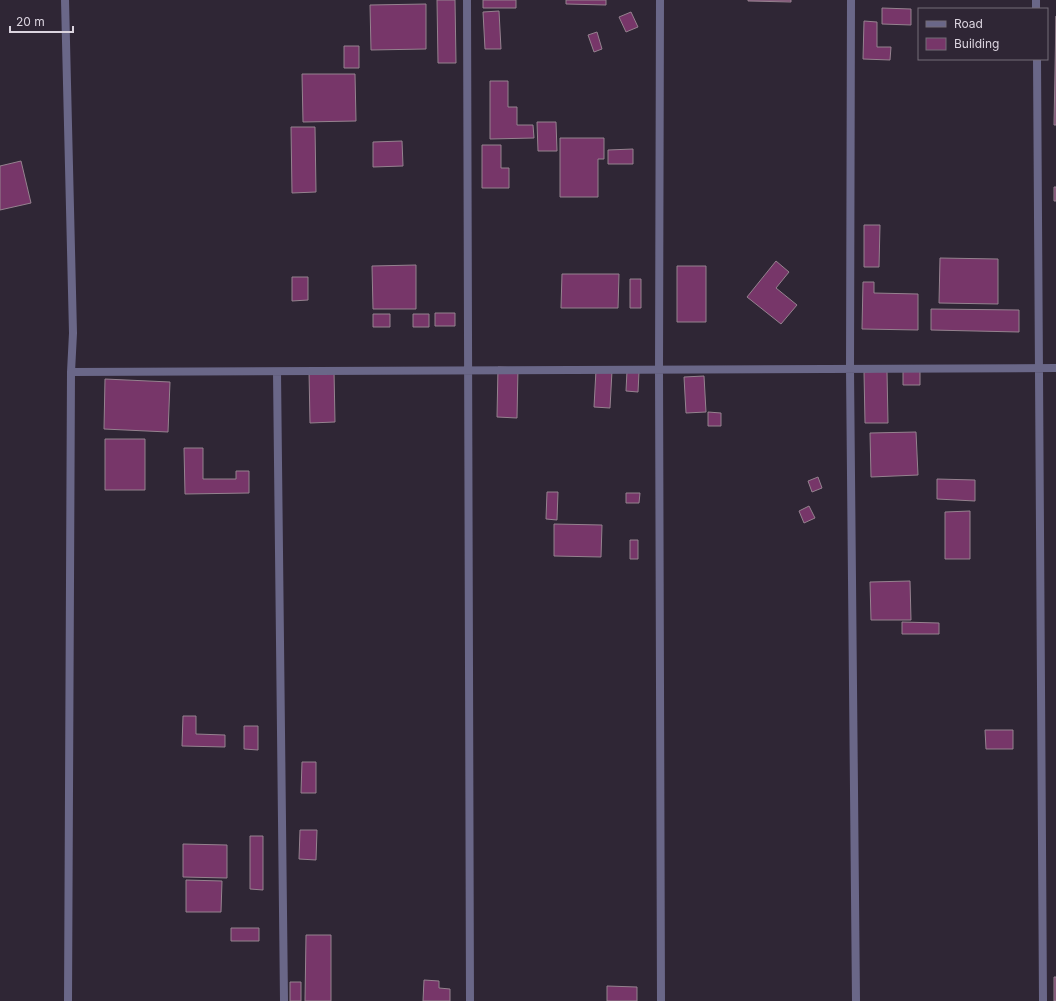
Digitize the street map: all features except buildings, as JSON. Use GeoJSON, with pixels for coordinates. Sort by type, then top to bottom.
{"type":"FeatureCollection","features":[{"type":"Feature","properties":{"kind":"street"},"geometry":{"type":"LineString","coordinates":[[65,0],[73,333],[71,372],[68,1001]]}},
{"type":"Feature","properties":{"kind":"street"},"geometry":{"type":"LineString","coordinates":[[467,0],[470,1001]]}},
{"type":"Feature","properties":{"kind":"street"},"geometry":{"type":"LineString","coordinates":[[660,0],[659,370],[661,1001]]}},
{"type":"Feature","properties":{"kind":"street"},"geometry":{"type":"LineString","coordinates":[[851,0],[850,369],[856,1001]]}},
{"type":"Feature","properties":{"kind":"street"},"geometry":{"type":"LineString","coordinates":[[1037,60],[1043,1001]]}},
{"type":"Feature","properties":{"kind":"street"},"geometry":{"type":"LineString","coordinates":[[71,372],[1056,368]]}},
{"type":"Feature","properties":{"kind":"street"},"geometry":{"type":"LineString","coordinates":[[277,372],[284,1001]]}}]}
